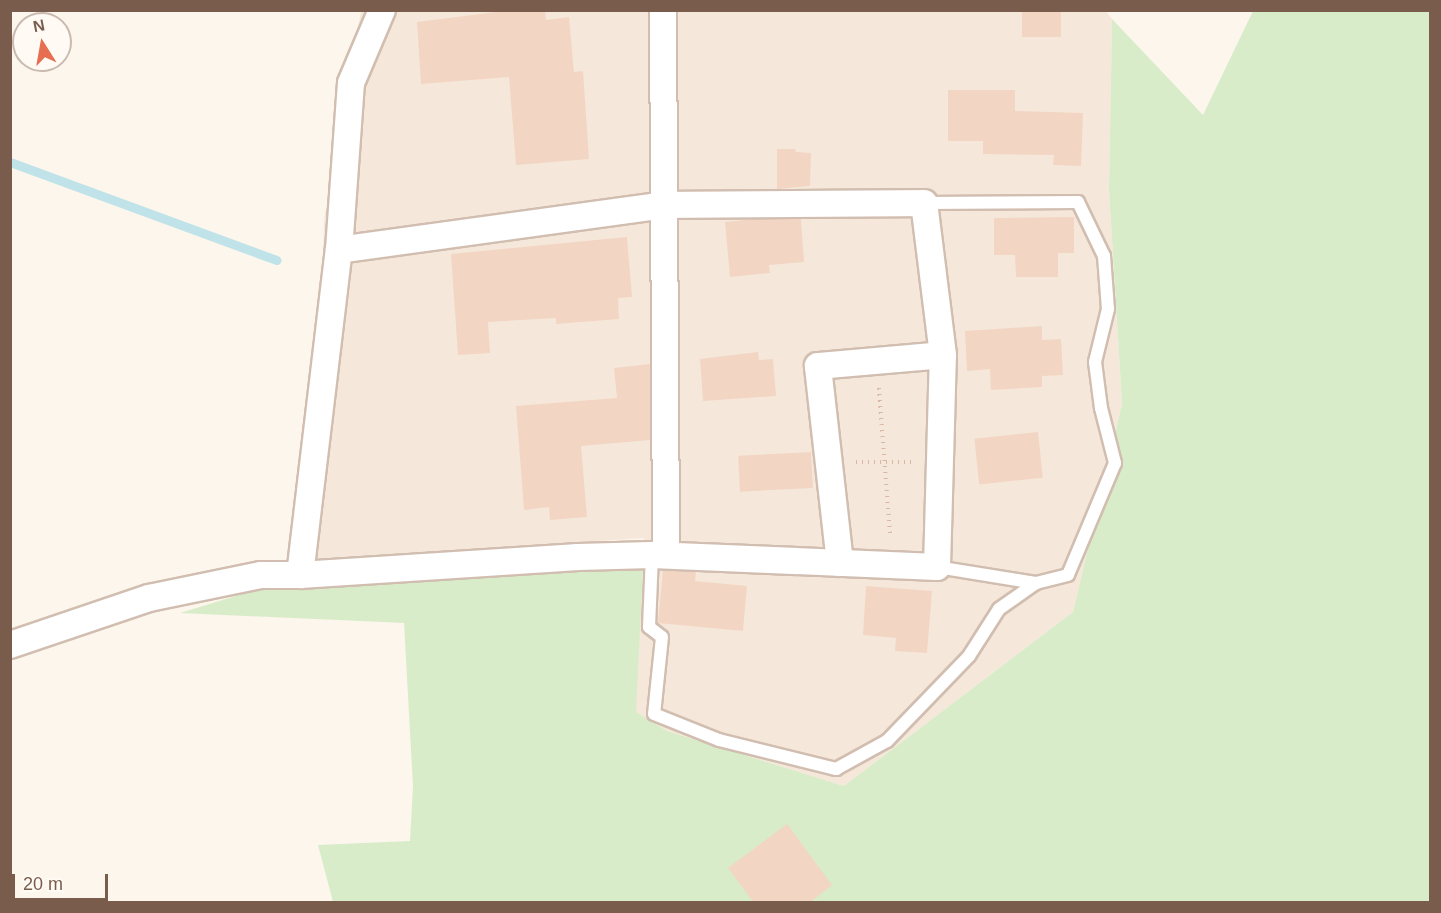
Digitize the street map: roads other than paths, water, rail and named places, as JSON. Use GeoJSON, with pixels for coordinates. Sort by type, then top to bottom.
{"type":"FeatureCollection","features":[{"type":"Feature","properties":{"kind":"street"},"geometry":{"type":"LineString","coordinates":[[659,555],[666,205],[663,10]]}},
{"type":"Feature","properties":{"kind":"street"},"geometry":{"type":"LineString","coordinates":[[300,575],[339,250],[351,82],[382,11]]}},
{"type":"Feature","properties":{"kind":"street"},"geometry":{"type":"LineString","coordinates":[[10,645],[149,598],[261,575],[300,575],[578,557],[659,555],[938,567],[943,355],[924,203],[666,205],[339,250]]}},
{"type":"Feature","properties":{"kind":"street"},"geometry":{"type":"LineString","coordinates":[[840,563],[818,366],[943,355]]}},
{"type":"Feature","properties":{"kind":"lane"},"geometry":{"type":"LineString","coordinates":[[659,555],[649,627],[662,638],[654,714],[719,740],[836,769],[887,741],[969,656],[999,609],[1036,583],[1068,575],[1115,463],[1101,408],[1095,362],[1108,309],[1104,256],[1078,202],[924,203]]}},
{"type":"Feature","properties":{"kind":"lane"},"geometry":{"type":"LineString","coordinates":[[938,567],[1036,583]]}},
{"type":"Feature","properties":{"kind":"waterway"},"geometry":{"type":"LineString","coordinates":[[10,162],[277,260]]}}]}
